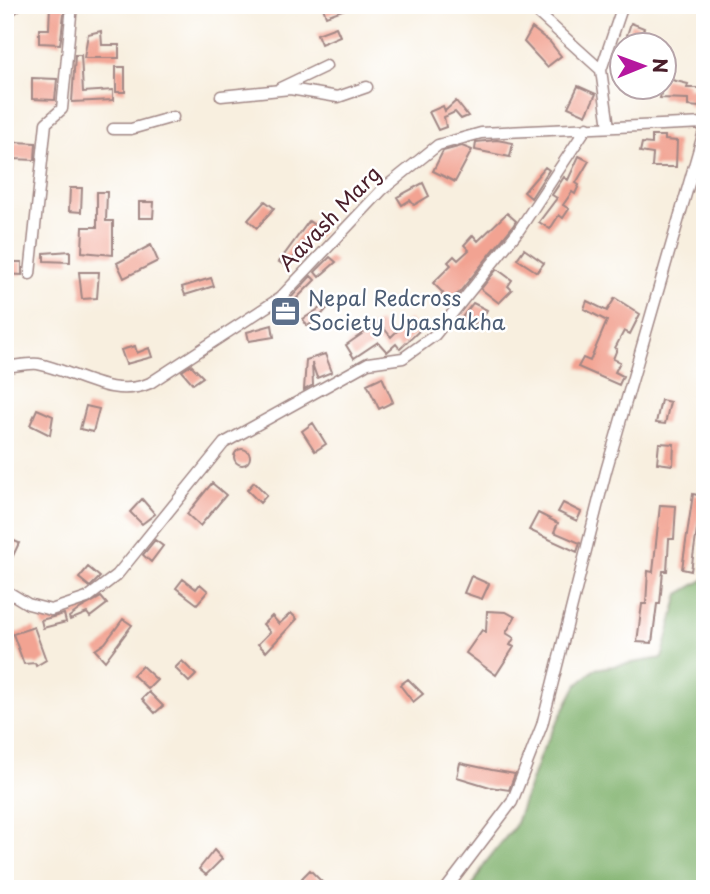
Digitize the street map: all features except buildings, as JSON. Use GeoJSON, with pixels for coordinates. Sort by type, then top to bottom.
{"type":"FeatureCollection","features":[{"type":"Feature","properties":{"kind":"street"},"geometry":{"type":"LineString","coordinates":[[5,9],[12,9],[17,5]]}},
{"type":"Feature","properties":{"kind":"street"},"geometry":{"type":"LineString","coordinates":[[30,274],[46,123],[62,109],[72,5]]}},
{"type":"Feature","properties":{"kind":"street"},"geometry":{"type":"LineString","coordinates":[[529,5],[601,70]]}},
{"type":"Feature","properties":{"kind":"street"},"geometry":{"type":"LineString","coordinates":[[609,127],[601,70],[623,5]]}},
{"type":"Feature","properties":{"kind":"street"},"geometry":{"type":"LineString","coordinates":[[277,89],[327,66]]}},
{"type":"Feature","properties":{"kind":"street"},"geometry":{"type":"LineString","coordinates":[[221,96],[277,89],[309,91],[338,97],[367,87]]}},
{"type":"Feature","properties":{"kind":"street"},"geometry":{"type":"LineString","coordinates":[[113,129],[131,130],[173,117]]}},
{"type":"Feature","properties":{"kind":"street","name":"Aavash Marg"},"geometry":{"type":"LineString","coordinates":[[5,366],[37,364],[112,387],[141,388],[179,366],[280,298],[382,190],[438,145],[481,133],[705,123]]}},
{"type":"Feature","properties":{"kind":"street"},"geometry":{"type":"LineString","coordinates":[[7,595],[51,610],[87,598],[124,567],[223,443],[368,363],[403,358],[435,335],[519,230],[587,127]]}},
{"type":"Feature","properties":{"kind":"street"},"geometry":{"type":"LineString","coordinates":[[446,889],[512,802],[542,725],[606,471],[705,128]]}},
{"type":"Feature","properties":{"kind":"green space"},"geometry":{"type":"Polygon","coordinates":[[[705,579],[705,889],[553,889],[546,884],[543,889],[471,889],[485,863],[515,826],[541,753],[576,686],[595,669],[662,658],[679,594],[705,579]]]}},
{"type":"Feature","properties":{"kind":"place","name":"Nepal Redcross Society Upashakha"},"geometry":{"type":"Point","coordinates":[285,311]}}]}
